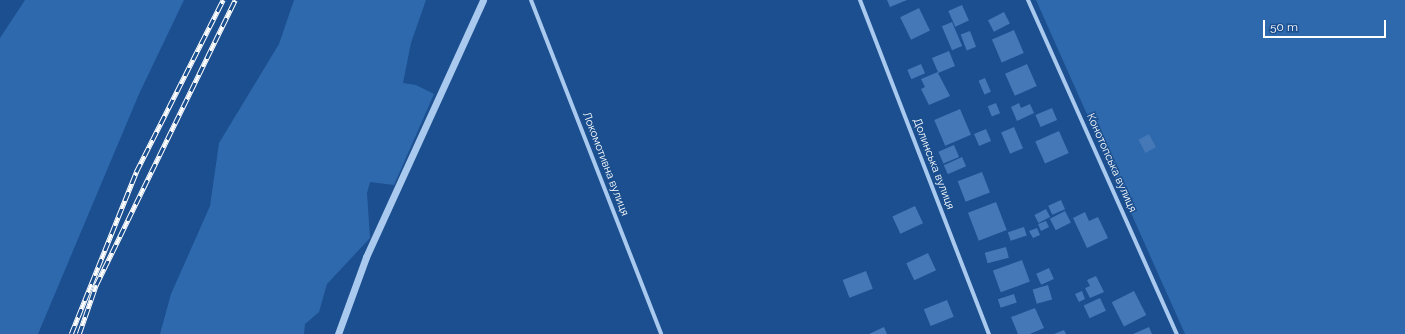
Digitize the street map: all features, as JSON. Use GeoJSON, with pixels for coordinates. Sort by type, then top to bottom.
{"type":"FeatureCollection","features":[{"type":"Feature","properties":{"kind":"street"},"geometry":{"type":"LineString","coordinates":[[338,334],[378,227],[400,176],[436,107],[483,0]]}},
{"type":"Feature","properties":{"kind":"street","name":"Локомотивна вулиця"},"geometry":{"type":"LineString","coordinates":[[531,0],[661,334]]}},
{"type":"Feature","properties":{"kind":"street","name":"Долинська вулиця"},"geometry":{"type":"LineString","coordinates":[[860,0],[989,334]]}},
{"type":"Feature","properties":{"kind":"street","name":"Конотопська вулиця"},"geometry":{"type":"LineString","coordinates":[[1028,0],[1177,334]]}},
{"type":"Feature","properties":{"kind":"shaded area"},"geometry":{"type":"Polygon","coordinates":[[[25,0],[184,0],[139,94],[38,334],[0,334],[0,38],[25,0]]]}},
{"type":"Feature","properties":{"kind":"shaded area"},"geometry":{"type":"Polygon","coordinates":[[[294,0],[426,0],[411,43],[403,83],[416,85],[434,94],[394,185],[370,182],[367,193],[370,238],[327,284],[319,312],[305,324],[304,334],[160,334],[171,294],[210,206],[219,143],[279,44],[294,0]]]}},
{"type":"Feature","properties":{"kind":"shaded area"},"geometry":{"type":"Polygon","coordinates":[[[1036,0],[1405,0],[1405,334],[1185,334],[1036,0]]]}},
{"type":"Feature","properties":{"kind":"building"},"geometry":{"type":"Polygon","coordinates":[[[887,0],[907,0],[890,7],[887,0]]]}},
{"type":"Feature","properties":{"kind":"building"},"geometry":{"type":"Polygon","coordinates":[[[962,5],[969,21],[955,27],[948,11],[962,5]]]}},
{"type":"Feature","properties":{"kind":"building"},"geometry":{"type":"Polygon","coordinates":[[[919,8],[930,30],[911,40],[900,17],[919,8]]]}},
{"type":"Feature","properties":{"kind":"building"},"geometry":{"type":"Polygon","coordinates":[[[1004,12],[1010,24],[994,32],[988,20],[1004,12]]]}},
{"type":"Feature","properties":{"kind":"building"},"geometry":{"type":"Polygon","coordinates":[[[952,22],[962,46],[952,50],[942,26],[952,22]]]}},
{"type":"Feature","properties":{"kind":"building"},"geometry":{"type":"Polygon","coordinates":[[[1014,30],[1024,53],[1002,62],[992,39],[1014,30]]]}},
{"type":"Feature","properties":{"kind":"building"},"geometry":{"type":"Polygon","coordinates":[[[970,31],[976,47],[967,50],[961,35],[970,31]]]}},
{"type":"Feature","properties":{"kind":"building"},"geometry":{"type":"Polygon","coordinates":[[[949,51],[955,66],[938,73],[950,96],[929,105],[921,89],[925,87],[921,79],[938,72],[932,58],[949,51]]]}},
{"type":"Feature","properties":{"kind":"building"},"geometry":{"type":"Polygon","coordinates":[[[921,64],[925,73],[911,79],[907,70],[921,64]]]}},
{"type":"Feature","properties":{"kind":"building"},"geometry":{"type":"Polygon","coordinates":[[[1027,64],[1037,86],[1015,96],[1005,74],[1027,64]]]}},
{"type":"Feature","properties":{"kind":"building"},"geometry":{"type":"Polygon","coordinates":[[[985,78],[991,92],[984,95],[979,81],[985,78]]]}},
{"type":"Feature","properties":{"kind":"building"},"geometry":{"type":"Polygon","coordinates":[[[996,103],[1000,113],[992,117],[988,106],[996,103]]]}},
{"type":"Feature","properties":{"kind":"building"},"geometry":{"type":"Polygon","coordinates":[[[1019,103],[1021,108],[1030,104],[1034,113],[1017,121],[1011,107],[1019,103]]]}},
{"type":"Feature","properties":{"kind":"building"},"geometry":{"type":"Polygon","coordinates":[[[1052,108],[1057,120],[1041,127],[1035,115],[1052,108]]]}},
{"type":"Feature","properties":{"kind":"building"},"geometry":{"type":"Polygon","coordinates":[[[960,109],[971,135],[945,146],[934,120],[960,109]]]}},
{"type":"Feature","properties":{"kind":"building"},"geometry":{"type":"Polygon","coordinates":[[[1014,127],[1023,148],[1010,154],[1001,132],[1014,127]]]}},
{"type":"Feature","properties":{"kind":"building"},"geometry":{"type":"Polygon","coordinates":[[[986,129],[991,141],[979,146],[974,134],[986,129]]]}},
{"type":"Feature","properties":{"kind":"building"},"geometry":{"type":"Polygon","coordinates":[[[1059,131],[1069,153],[1045,164],[1035,142],[1059,131]]]}},
{"type":"Feature","properties":{"kind":"building"},"geometry":{"type":"Polygon","coordinates":[[[1149,134],[1156,147],[1145,153],[1138,140],[1149,134]]]}},
{"type":"Feature","properties":{"kind":"building"},"geometry":{"type":"Polygon","coordinates":[[[954,145],[959,157],[943,164],[938,152],[954,145]]]}},
{"type":"Feature","properties":{"kind":"building"},"geometry":{"type":"Polygon","coordinates":[[[962,157],[966,166],[948,174],[944,165],[962,157]]]}},
{"type":"Feature","properties":{"kind":"building"},"geometry":{"type":"Polygon","coordinates":[[[982,172],[990,193],[966,202],[958,181],[982,172]]]}},
{"type":"Feature","properties":{"kind":"building"},"geometry":{"type":"Polygon","coordinates":[[[1061,200],[1065,209],[1052,215],[1048,206],[1061,200]]]}},
{"type":"Feature","properties":{"kind":"building"},"geometry":{"type":"Polygon","coordinates":[[[996,202],[1007,230],[979,241],[968,213],[996,202]]]}},
{"type":"Feature","properties":{"kind":"building"},"geometry":{"type":"Polygon","coordinates":[[[915,206],[923,223],[900,234],[892,217],[915,206]]]}},
{"type":"Feature","properties":{"kind":"building"},"geometry":{"type":"Polygon","coordinates":[[[1046,209],[1050,217],[1039,223],[1034,215],[1046,209]]]}},
{"type":"Feature","properties":{"kind":"building"},"geometry":{"type":"Polygon","coordinates":[[[1065,211],[1071,223],[1056,230],[1050,219],[1065,211]]]}},
{"type":"Feature","properties":{"kind":"building"},"geometry":{"type":"Polygon","coordinates":[[[1085,212],[1089,221],[1098,217],[1108,238],[1087,248],[1073,218],[1085,212]]]}},
{"type":"Feature","properties":{"kind":"building"},"geometry":{"type":"Polygon","coordinates":[[[1046,221],[1049,227],[1041,231],[1038,224],[1046,221]]]}},
{"type":"Feature","properties":{"kind":"building"},"geometry":{"type":"Polygon","coordinates":[[[1024,227],[1027,236],[1011,241],[1008,232],[1024,227]]]}},
{"type":"Feature","properties":{"kind":"building"},"geometry":{"type":"Polygon","coordinates":[[[1037,228],[1040,235],[1033,238],[1029,231],[1037,228]]]}},
{"type":"Feature","properties":{"kind":"building"},"geometry":{"type":"Polygon","coordinates":[[[1006,247],[1009,258],[988,263],[985,253],[1006,247]]]}},
{"type":"Feature","properties":{"kind":"building"},"geometry":{"type":"Polygon","coordinates":[[[928,253],[936,270],[914,280],[906,263],[928,253]]]}},
{"type":"Feature","properties":{"kind":"building"},"geometry":{"type":"Polygon","coordinates":[[[1022,260],[1030,282],[1001,292],[993,271],[1022,260]]]}},
{"type":"Feature","properties":{"kind":"building"},"geometry":{"type":"Polygon","coordinates":[[[1049,268],[1054,279],[1041,285],[1036,274],[1049,268]]]}},
{"type":"Feature","properties":{"kind":"building"},"geometry":{"type":"Polygon","coordinates":[[[866,271],[873,289],[849,298],[843,280],[866,271]]]}},
{"type":"Feature","properties":{"kind":"building"},"geometry":{"type":"Polygon","coordinates":[[[1096,276],[1104,292],[1090,298],[1085,288],[1090,286],[1087,280],[1096,276]]]}},
{"type":"Feature","properties":{"kind":"building"},"geometry":{"type":"Polygon","coordinates":[[[1048,285],[1052,299],[1037,304],[1033,289],[1048,285]]]}},
{"type":"Feature","properties":{"kind":"building"},"geometry":{"type":"Polygon","coordinates":[[[1082,291],[1085,299],[1079,302],[1075,294],[1082,291]]]}},
{"type":"Feature","properties":{"kind":"building"},"geometry":{"type":"Polygon","coordinates":[[[1134,291],[1146,315],[1124,326],[1112,302],[1134,291]]]}},
{"type":"Feature","properties":{"kind":"building"},"geometry":{"type":"Polygon","coordinates":[[[1014,294],[1017,303],[1001,308],[998,299],[1014,294]]]}},
{"type":"Feature","properties":{"kind":"building"},"geometry":{"type":"Polygon","coordinates":[[[1100,298],[1106,311],[1090,318],[1084,306],[1100,298]]]}},
{"type":"Feature","properties":{"kind":"building"},"geometry":{"type":"Polygon","coordinates":[[[947,300],[954,317],[931,326],[924,309],[947,300]]]}},
{"type":"Feature","properties":{"kind":"building"},"geometry":{"type":"Polygon","coordinates":[[[1035,308],[1044,328],[1030,334],[1018,334],[1011,317],[1035,308]]]}},
{"type":"Feature","properties":{"kind":"building"},"geometry":{"type":"Polygon","coordinates":[[[884,327],[887,334],[869,334],[884,327]]]}},
{"type":"Feature","properties":{"kind":"building"},"geometry":{"type":"Polygon","coordinates":[[[1149,327],[1152,334],[1133,334],[1149,327]]]}},
{"type":"Feature","properties":{"kind":"building"},"geometry":{"type":"Polygon","coordinates":[[[1064,330],[1066,334],[1054,334],[1064,330]]]}},
{"type":"Feature","properties":{"kind":"railway"},"geometry":{"type":"LineString","coordinates":[[71,334],[136,172],[223,0]]}},
{"type":"Feature","properties":{"kind":"railway"},"geometry":{"type":"LineString","coordinates":[[79,334],[96,285],[235,0]]}}]}
